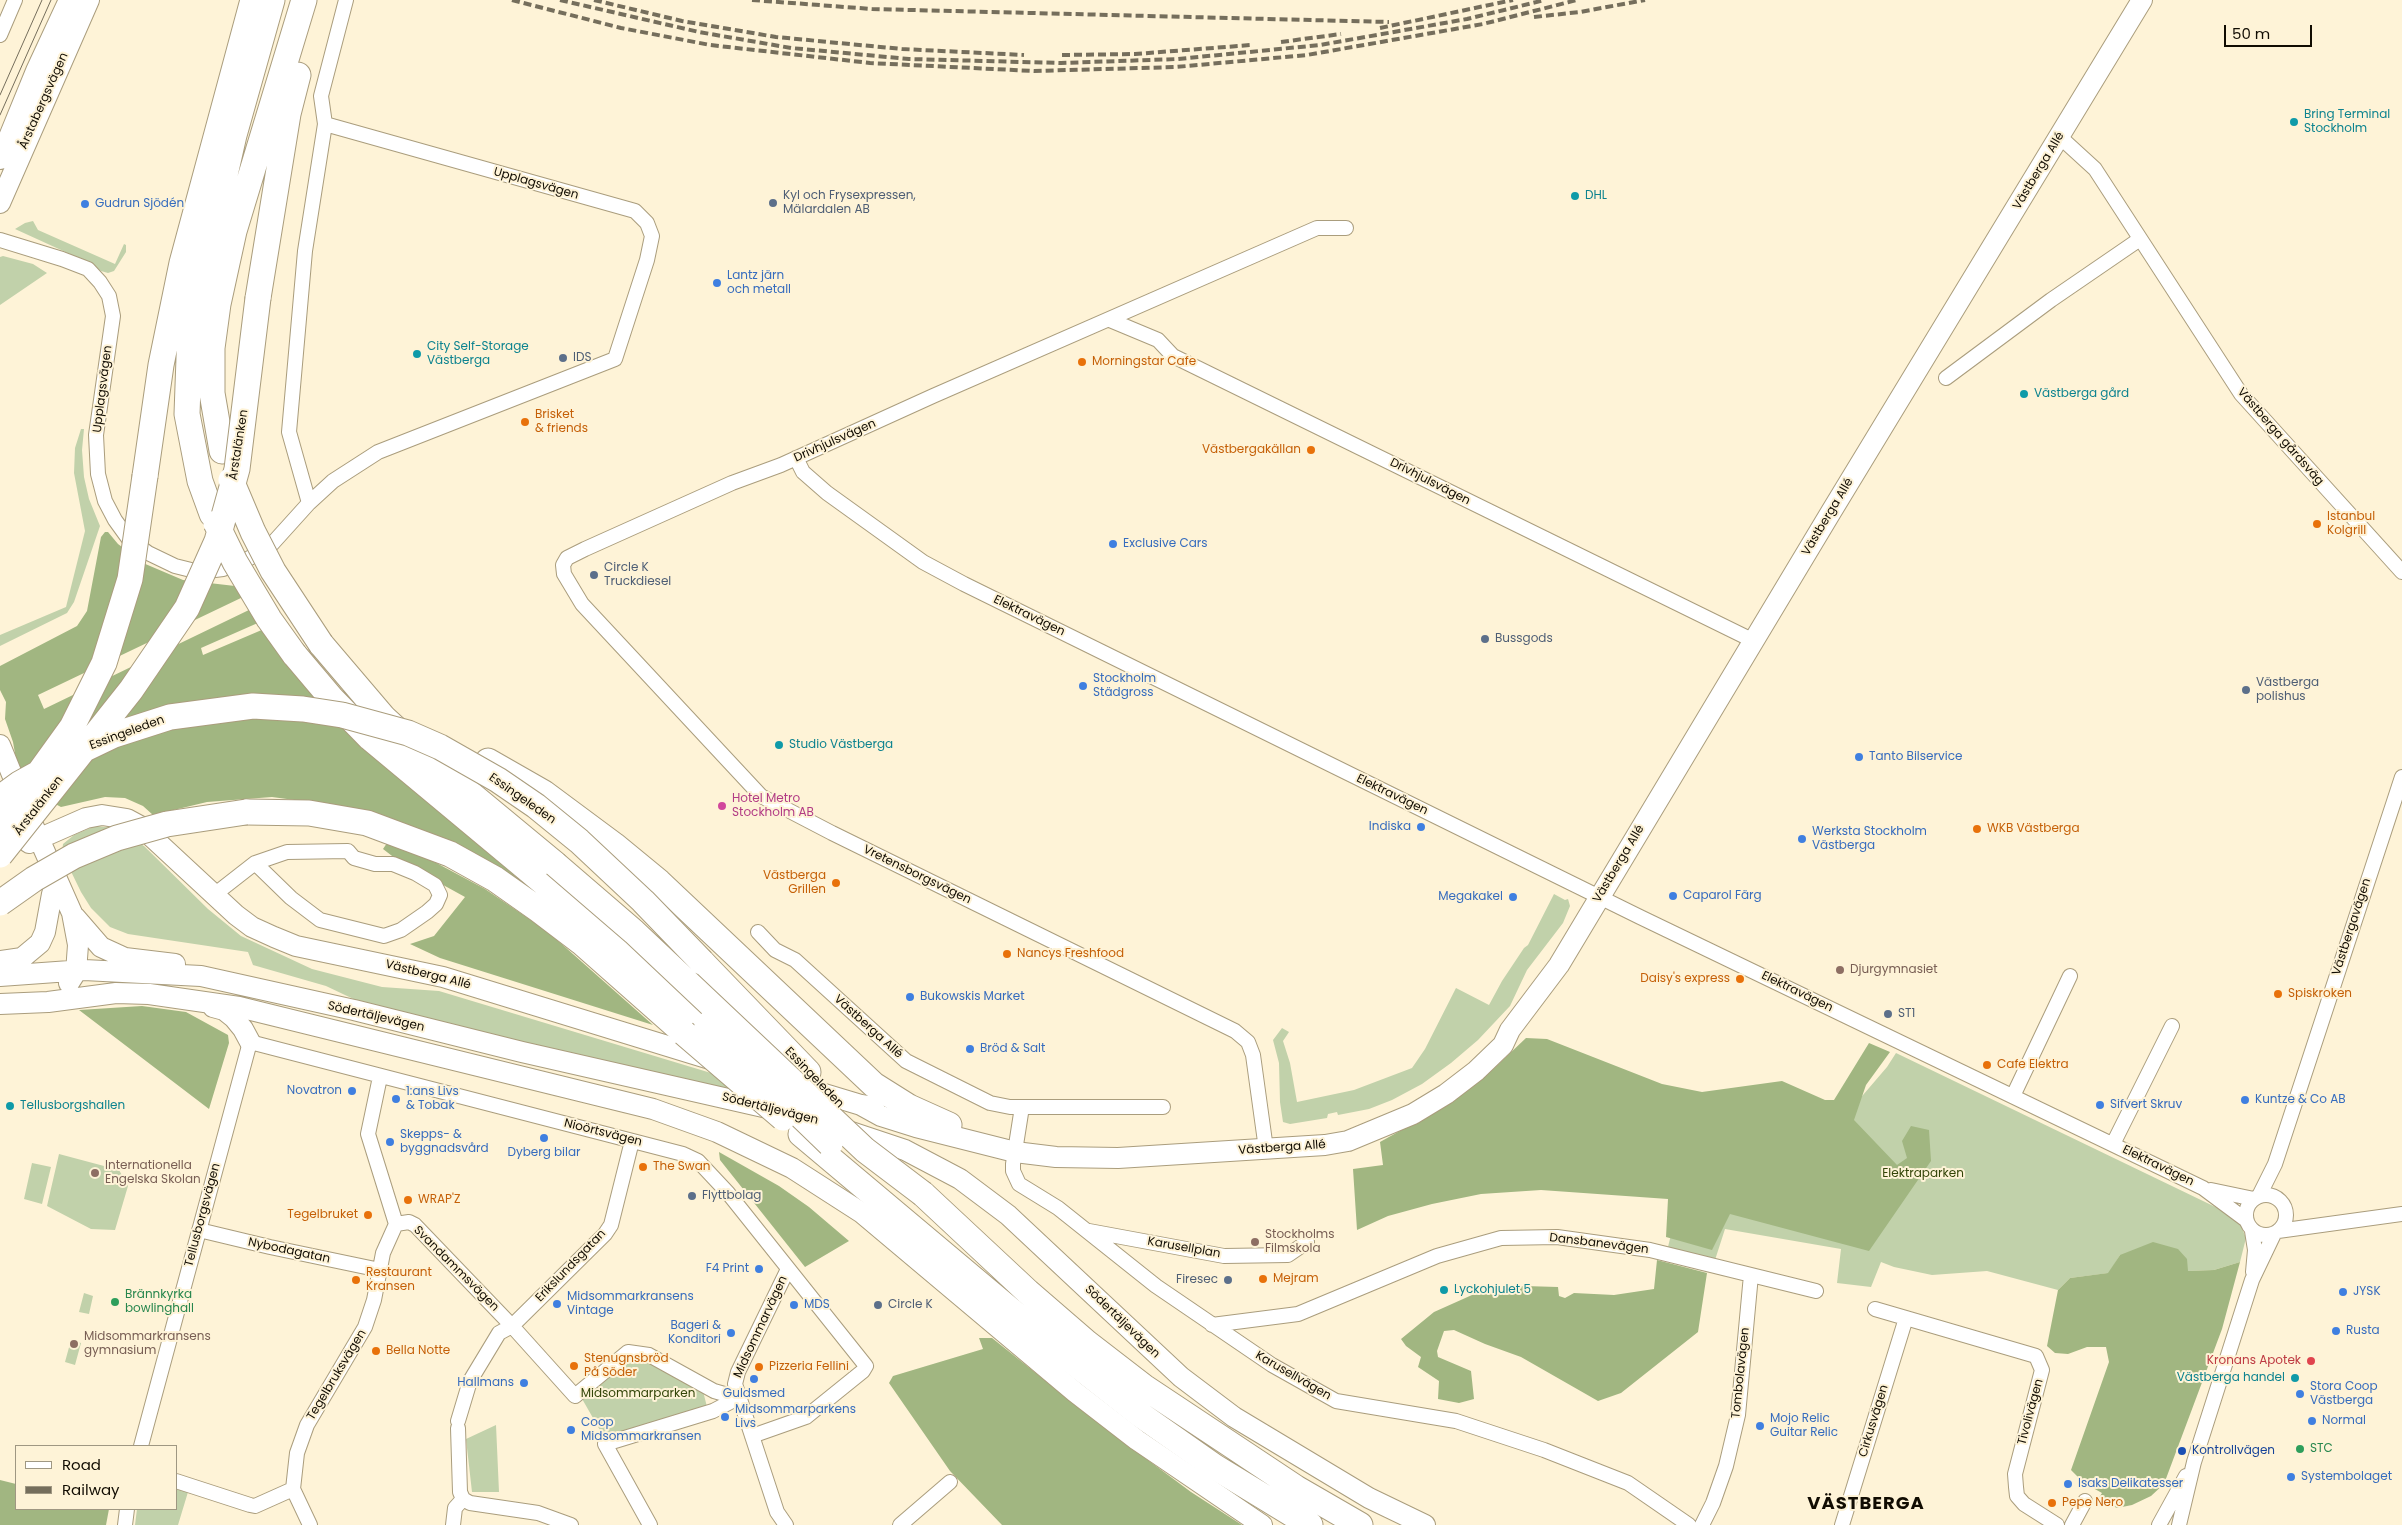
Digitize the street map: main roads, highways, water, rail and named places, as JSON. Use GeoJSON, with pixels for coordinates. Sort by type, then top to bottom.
{"type":"FeatureCollection","features":[{"type":"Feature","properties":{"kind":"highway","name":"Årstalänken"},"geometry":{"type":"LineString","coordinates":[[0,827],[72,727],[104,663],[130,578],[161,365],[182,263],[253,0]]}},
{"type":"Feature","properties":{"kind":"highway"},"geometry":{"type":"LineString","coordinates":[[272,0],[232,145],[190,330],[187,414],[200,481],[212,514],[235,562],[269,619],[294,654],[332,699],[370,738],[622,948],[695,1029],[801,1134],[926,1237],[1056,1349],[1138,1413],[1215,1467],[1310,1525]]}},
{"type":"Feature","properties":{"kind":"highway"},"geometry":{"type":"LineString","coordinates":[[304,0],[234,231],[218,304],[212,348],[212,393],[222,451],[235,492],[253,532],[296,608],[321,644],[384,718],[433,763],[634,932],[864,1150],[923,1194],[1028,1292],[1144,1387],[1296,1488],[1360,1525]]}},
{"type":"Feature","properties":{"kind":"highway","name":"Årstalänken"},"geometry":{"type":"LineString","coordinates":[[0,855],[130,690],[188,608],[217,541],[237,469],[258,298],[288,114],[317,0]]}},
{"type":"Feature","properties":{"kind":"highway","name":"Essingeleden"},"geometry":{"type":"LineString","coordinates":[[0,798],[19,784],[66,758],[114,735],[170,717],[212,710],[253,706],[303,709],[342,715],[408,733],[440,747],[498,780],[536,806],[579,841],[702,962],[875,1140],[923,1194]]}},
{"type":"Feature","properties":{"kind":"highway"},"geometry":{"type":"LineString","coordinates":[[440,747],[483,759],[544,793],[644,869],[722,940],[874,1085],[909,1107],[949,1125]]}},
{"type":"Feature","properties":{"kind":"highway"},"geometry":{"type":"LineString","coordinates":[[0,903],[34,879],[74,856],[116,838],[167,824],[246,812],[309,813],[367,823],[450,854],[494,880],[546,915],[695,1029],[830,1144],[926,1237]]}},
{"type":"Feature","properties":{"kind":"tram line"},"geometry":{"type":"LineString","coordinates":[[0,95],[42,0]]}},
{"type":"Feature","properties":{"kind":"tram line"},"geometry":{"type":"LineString","coordinates":[[0,115],[51,0]]}},
{"type":"Feature","properties":{"kind":"railway"},"geometry":{"type":"LineString","coordinates":[[512,0],[621,28],[710,45],[870,63],[1034,71],[1176,67],[1307,55],[1483,24],[1577,0]]}},
{"type":"Feature","properties":{"kind":"railway"},"geometry":{"type":"LineString","coordinates":[[560,0],[699,32],[791,48],[909,59],[1061,63],[1178,59],[1320,45],[1467,19],[1545,0]]}},
{"type":"Feature","properties":{"kind":"railway"},"geometry":{"type":"LineString","coordinates":[[594,0],[682,21],[776,37],[902,49],[1024,55]]}},
{"type":"Feature","properties":{"kind":"railway"},"geometry":{"type":"LineString","coordinates":[[752,0],[872,9],[1389,22]]}},
{"type":"Feature","properties":{"kind":"railway"},"geometry":{"type":"LineString","coordinates":[[1380,28],[1513,0]]}},
{"type":"Feature","properties":{"kind":"railway"},"geometry":{"type":"LineString","coordinates":[[1534,17],[1580,12],[1645,0]]}},
{"type":"Feature","properties":{"kind":"railway"},"geometry":{"type":"LineString","coordinates":[[1281,42],[1341,34]]}},
{"type":"Feature","properties":{"kind":"railway"},"geometry":{"type":"LineString","coordinates":[[1062,55],[1135,54],[1251,45]]}},
{"type":"Feature","properties":{"kind":"place","name":"Bring Terminal Stockholm"},"geometry":{"type":"Point","coordinates":[2294,122]}},
{"type":"Feature","properties":{"kind":"place","name":"DHL"},"geometry":{"type":"Point","coordinates":[1575,196]}},
{"type":"Feature","properties":{"kind":"place","name":"Kyl och Frysexpressen, Mälardalen AB"},"geometry":{"type":"Point","coordinates":[773,203]}},
{"type":"Feature","properties":{"kind":"place","name":"Gudrun Sjödén"},"geometry":{"type":"Point","coordinates":[85,204]}},
{"type":"Feature","properties":{"kind":"place","name":"Lantz järn och metall"},"geometry":{"type":"Point","coordinates":[717,283]}},
{"type":"Feature","properties":{"kind":"place","name":"City Self-Storage Västberga"},"geometry":{"type":"Point","coordinates":[417,354]}},
{"type":"Feature","properties":{"kind":"place","name":"IDS"},"geometry":{"type":"Point","coordinates":[563,358]}},
{"type":"Feature","properties":{"kind":"place","name":"Morningstar Cafe"},"geometry":{"type":"Point","coordinates":[1082,362]}},
{"type":"Feature","properties":{"kind":"place","name":"Västberga gård"},"geometry":{"type":"Point","coordinates":[2024,394]}},
{"type":"Feature","properties":{"kind":"place","name":"Brisket & friends"},"geometry":{"type":"Point","coordinates":[525,422]}},
{"type":"Feature","properties":{"kind":"place","name":"Västbergakällan"},"geometry":{"type":"Point","coordinates":[1311,450]}},
{"type":"Feature","properties":{"kind":"place","name":"Istanbul Kolgrill"},"geometry":{"type":"Point","coordinates":[2317,524]}},
{"type":"Feature","properties":{"kind":"place","name":"Exclusive Cars"},"geometry":{"type":"Point","coordinates":[1113,544]}},
{"type":"Feature","properties":{"kind":"place","name":"Circle K Truckdiesel"},"geometry":{"type":"Point","coordinates":[594,575]}},
{"type":"Feature","properties":{"kind":"place","name":"Bussgods"},"geometry":{"type":"Point","coordinates":[1485,639]}},
{"type":"Feature","properties":{"kind":"place","name":"Stockholm Städgross"},"geometry":{"type":"Point","coordinates":[1083,686]}},
{"type":"Feature","properties":{"kind":"place","name":"Västberga polishus"},"geometry":{"type":"Point","coordinates":[2246,690]}},
{"type":"Feature","properties":{"kind":"place","name":"Studio Västberga"},"geometry":{"type":"Point","coordinates":[779,745]}},
{"type":"Feature","properties":{"kind":"place","name":"Tanto Bilservice"},"geometry":{"type":"Point","coordinates":[1859,757]}},
{"type":"Feature","properties":{"kind":"place","name":"Hotel Metro Stockholm AB"},"geometry":{"type":"Point","coordinates":[722,806]}},
{"type":"Feature","properties":{"kind":"place","name":"Indiska"},"geometry":{"type":"Point","coordinates":[1421,827]}},
{"type":"Feature","properties":{"kind":"place","name":"WKB Västberga"},"geometry":{"type":"Point","coordinates":[1977,829]}},
{"type":"Feature","properties":{"kind":"place","name":"Werksta Stockholm Västberga"},"geometry":{"type":"Point","coordinates":[1802,839]}},
{"type":"Feature","properties":{"kind":"place","name":"Västberga Grillen"},"geometry":{"type":"Point","coordinates":[836,883]}},
{"type":"Feature","properties":{"kind":"place","name":"Caparol Färg"},"geometry":{"type":"Point","coordinates":[1673,896]}},
{"type":"Feature","properties":{"kind":"place","name":"Megakakel"},"geometry":{"type":"Point","coordinates":[1513,897]}},
{"type":"Feature","properties":{"kind":"place","name":"Nancys Freshfood"},"geometry":{"type":"Point","coordinates":[1007,954]}},
{"type":"Feature","properties":{"kind":"place","name":"Djurgymnasiet"},"geometry":{"type":"Point","coordinates":[1840,970]}},
{"type":"Feature","properties":{"kind":"place","name":"Daisy's express"},"geometry":{"type":"Point","coordinates":[1740,979]}},
{"type":"Feature","properties":{"kind":"place","name":"Spiskroken"},"geometry":{"type":"Point","coordinates":[2278,994]}},
{"type":"Feature","properties":{"kind":"place","name":"Bukowskis Market"},"geometry":{"type":"Point","coordinates":[910,997]}},
{"type":"Feature","properties":{"kind":"place","name":"ST1"},"geometry":{"type":"Point","coordinates":[1888,1014]}},
{"type":"Feature","properties":{"kind":"place","name":"Bröd & Salt"},"geometry":{"type":"Point","coordinates":[970,1049]}},
{"type":"Feature","properties":{"kind":"place","name":"Cafe Elektra"},"geometry":{"type":"Point","coordinates":[1987,1065]}},
{"type":"Feature","properties":{"kind":"place","name":"Novatron"},"geometry":{"type":"Point","coordinates":[352,1091]}},
{"type":"Feature","properties":{"kind":"place","name":"1:ans Livs & Tobak"},"geometry":{"type":"Point","coordinates":[396,1099]}},
{"type":"Feature","properties":{"kind":"place","name":"Kuntze & Co AB"},"geometry":{"type":"Point","coordinates":[2245,1100]}},
{"type":"Feature","properties":{"kind":"place","name":"Sifvert Skruv"},"geometry":{"type":"Point","coordinates":[2100,1105]}},
{"type":"Feature","properties":{"kind":"place","name":"Tellusborgshallen"},"geometry":{"type":"Point","coordinates":[10,1106]}},
{"type":"Feature","properties":{"kind":"place","name":"Dyberg bilar"},"geometry":{"type":"Point","coordinates":[544,1138]}},
{"type":"Feature","properties":{"kind":"place","name":"Skepps- & byggnadsvård"},"geometry":{"type":"Point","coordinates":[390,1142]}},
{"type":"Feature","properties":{"kind":"place","name":"The Swan"},"geometry":{"type":"Point","coordinates":[643,1167]}},
{"type":"Feature","properties":{"kind":"place","name":"Internationella Engelska Skolan"},"geometry":{"type":"Point","coordinates":[95,1173]}},
{"type":"Feature","properties":{"kind":"place","name":"Flyttbolag"},"geometry":{"type":"Point","coordinates":[692,1196]}},
{"type":"Feature","properties":{"kind":"place","name":"WRAP'Z"},"geometry":{"type":"Point","coordinates":[408,1200]}},
{"type":"Feature","properties":{"kind":"place","name":"Tegelbruket"},"geometry":{"type":"Point","coordinates":[368,1215]}},
{"type":"Feature","properties":{"kind":"place","name":"Stockholms Filmskola"},"geometry":{"type":"Point","coordinates":[1255,1242]}},
{"type":"Feature","properties":{"kind":"place","name":"F4 Print"},"geometry":{"type":"Point","coordinates":[759,1269]}},
{"type":"Feature","properties":{"kind":"place","name":"Mejram"},"geometry":{"type":"Point","coordinates":[1263,1279]}},
{"type":"Feature","properties":{"kind":"place","name":"Restaurant Kransen"},"geometry":{"type":"Point","coordinates":[356,1280]}},
{"type":"Feature","properties":{"kind":"place","name":"Firesec"},"geometry":{"type":"Point","coordinates":[1228,1280]}},
{"type":"Feature","properties":{"kind":"place","name":"Lyckohjulet 5"},"geometry":{"type":"Point","coordinates":[1444,1290]}},
{"type":"Feature","properties":{"kind":"place","name":"JYSK"},"geometry":{"type":"Point","coordinates":[2343,1292]}},
{"type":"Feature","properties":{"kind":"place","name":"Brännkyrka bowlinghall"},"geometry":{"type":"Point","coordinates":[115,1302]}},
{"type":"Feature","properties":{"kind":"place","name":"Midsommarkransens Vintage"},"geometry":{"type":"Point","coordinates":[557,1304]}},
{"type":"Feature","properties":{"kind":"place","name":"MDS"},"geometry":{"type":"Point","coordinates":[794,1305]}},
{"type":"Feature","properties":{"kind":"place","name":"Circle K"},"geometry":{"type":"Point","coordinates":[878,1305]}},
{"type":"Feature","properties":{"kind":"place","name":"Rusta"},"geometry":{"type":"Point","coordinates":[2336,1331]}},
{"type":"Feature","properties":{"kind":"place","name":"Bageri & Konditori"},"geometry":{"type":"Point","coordinates":[731,1333]}},
{"type":"Feature","properties":{"kind":"place","name":"Midsommarkransens gymnasium"},"geometry":{"type":"Point","coordinates":[74,1344]}},
{"type":"Feature","properties":{"kind":"place","name":"Bella Notte"},"geometry":{"type":"Point","coordinates":[376,1351]}},
{"type":"Feature","properties":{"kind":"place","name":"Kronans Apotek"},"geometry":{"type":"Point","coordinates":[2311,1361]}},
{"type":"Feature","properties":{"kind":"place","name":"Stenugnsbröd På Söder"},"geometry":{"type":"Point","coordinates":[574,1366]}},
{"type":"Feature","properties":{"kind":"place","name":"Pizzeria Fellini"},"geometry":{"type":"Point","coordinates":[759,1367]}},
{"type":"Feature","properties":{"kind":"place","name":"Västberga handel"},"geometry":{"type":"Point","coordinates":[2295,1378]}},
{"type":"Feature","properties":{"kind":"place","name":"Guldsmed"},"geometry":{"type":"Point","coordinates":[754,1379]}},
{"type":"Feature","properties":{"kind":"place","name":"Hallmans"},"geometry":{"type":"Point","coordinates":[524,1383]}},
{"type":"Feature","properties":{"kind":"place","name":"Stora Coop Västberga"},"geometry":{"type":"Point","coordinates":[2300,1394]}},
{"type":"Feature","properties":{"kind":"place","name":"Midsommarparkens Livs"},"geometry":{"type":"Point","coordinates":[725,1417]}},
{"type":"Feature","properties":{"kind":"place","name":"Normal"},"geometry":{"type":"Point","coordinates":[2312,1421]}},
{"type":"Feature","properties":{"kind":"place","name":"Mojo Relic Guitar Relic"},"geometry":{"type":"Point","coordinates":[1760,1426]}},
{"type":"Feature","properties":{"kind":"place","name":"Coop Midsommarkransen"},"geometry":{"type":"Point","coordinates":[571,1430]}},
{"type":"Feature","properties":{"kind":"place","name":"STC"},"geometry":{"type":"Point","coordinates":[2300,1449]}},
{"type":"Feature","properties":{"kind":"place","name":"Kontrollvägen"},"geometry":{"type":"Point","coordinates":[2182,1451]}},
{"type":"Feature","properties":{"kind":"place","name":"Systembolaget"},"geometry":{"type":"Point","coordinates":[2291,1477]}},
{"type":"Feature","properties":{"kind":"place","name":"Isaks Delikatesser"},"geometry":{"type":"Point","coordinates":[2068,1484]}},
{"type":"Feature","properties":{"kind":"place","name":"Pepe Nero"},"geometry":{"type":"Point","coordinates":[2052,1503]}},
{"type":"Feature","properties":{"kind":"district","name":"VÄSTBERGA"},"geometry":{"type":"Point","coordinates":[1866,1504]}},
{"type":"Feature","properties":{"kind":"park label","name":"Elektraparken"},"geometry":{"type":"Point","coordinates":[1923,1174]}},
{"type":"Feature","properties":{"kind":"park label","name":"Midsommarparken"},"geometry":{"type":"Point","coordinates":[638,1394]}}]}
